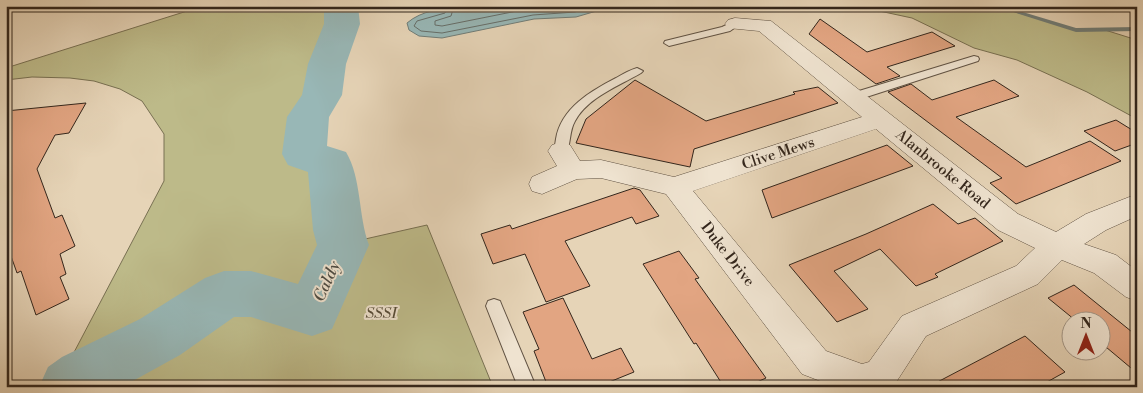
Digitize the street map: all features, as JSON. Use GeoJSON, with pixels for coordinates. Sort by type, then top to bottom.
{"type":"FeatureCollection","features":[{"type":"Feature","properties":{"kind":"street","name":"Alanbrooke Road"},"geometry":{"type":"LineString","coordinates":[[734,24],[769,20],[853,97],[1008,222],[1057,246],[1105,264],[1137,288]]}},
{"type":"Feature","properties":{"kind":"street","name":"Clive Mews"},"geometry":{"type":"LineString","coordinates":[[675,187],[880,119]]}},
{"type":"Feature","properties":{"kind":"street"},"geometry":{"type":"LineString","coordinates":[[542,184],[567,161],[675,187]]}},
{"type":"Feature","properties":{"kind":"street","name":"Duke Drive"},"geometry":{"type":"LineString","coordinates":[[675,187],[814,363],[865,383]]}},
{"type":"Feature","properties":{"kind":"street"},"geometry":{"type":"LineString","coordinates":[[865,383],[880,376],[914,326],[1027,275],[1057,246],[1096,222],[1137,204]]}},
{"type":"Feature","properties":{"kind":"lane"},"geometry":{"type":"LineString","coordinates":[[669,43],[726,28],[734,24]]}},
{"type":"Feature","properties":{"kind":"lane"},"geometry":{"type":"LineString","coordinates":[[853,97],[974,60]]}},
{"type":"Feature","properties":{"kind":"lane"},"geometry":{"type":"LineString","coordinates":[[567,161],[563,129],[573,112],[584,101],[637,71]]}},
{"type":"Feature","properties":{"kind":"lane"},"geometry":{"type":"LineString","coordinates":[[494,306],[527,387]]}},
{"type":"Feature","properties":{"kind":"green space","name":"SSSI"},"geometry":{"type":"Polygon","coordinates":[[[203,6],[341,6],[342,24],[327,64],[322,95],[308,117],[304,154],[330,163],[338,230],[343,244],[427,225],[493,387],[82,387],[233,290],[60,379],[164,181],[164,134],[142,101],[120,89],[94,81],[70,78],[32,77],[6,80],[6,68],[203,6]]]}},
{"type":"Feature","properties":{"kind":"green space"},"geometry":{"type":"Polygon","coordinates":[[[856,6],[996,6],[1076,30],[1105,30],[1137,40],[1137,119],[1087,92],[1017,60],[974,48],[912,18],[856,6]]]}},
{"type":"Feature","properties":{"kind":"green space"},"geometry":{"type":"Polygon","coordinates":[[[60,379],[75,387],[57,387],[60,379]]]}},
{"type":"Feature","properties":{"kind":"water"},"geometry":{"type":"Polygon","coordinates":[[[461,6],[597,6],[600,10],[576,17],[534,19],[442,38],[419,36],[409,30],[407,23],[419,15],[461,6]]]}},
{"type":"Feature","properties":{"kind":"building"},"geometry":{"type":"Polygon","coordinates":[[[820,19],[867,52],[932,32],[955,46],[887,67],[900,76],[876,84],[809,34],[820,19]]]}},
{"type":"Feature","properties":{"kind":"building"},"geometry":{"type":"Polygon","coordinates":[[[635,80],[706,121],[795,94],[793,92],[818,87],[838,103],[694,149],[690,167],[576,143],[586,119],[635,80]]]}},
{"type":"Feature","properties":{"kind":"building"},"geometry":{"type":"Polygon","coordinates":[[[994,80],[1019,96],[956,117],[1026,167],[1090,141],[1121,161],[1016,204],[990,183],[1002,178],[888,92],[911,84],[932,100],[994,80]]]}},
{"type":"Feature","properties":{"kind":"building"},"geometry":{"type":"Polygon","coordinates":[[[86,103],[69,133],[55,135],[37,169],[55,218],[62,215],[75,246],[60,254],[66,274],[60,277],[69,299],[36,315],[21,271],[17,273],[6,242],[6,111],[86,103]]]}},
{"type":"Feature","properties":{"kind":"building"},"geometry":{"type":"Polygon","coordinates":[[[1116,120],[1137,133],[1137,143],[1115,151],[1084,131],[1116,120]]]}},
{"type":"Feature","properties":{"kind":"building"},"geometry":{"type":"Polygon","coordinates":[[[887,145],[913,166],[772,218],[762,190],[887,145]]]}},
{"type":"Feature","properties":{"kind":"building"},"geometry":{"type":"Polygon","coordinates":[[[634,188],[640,190],[659,216],[636,224],[632,217],[565,241],[590,286],[546,302],[525,254],[493,264],[481,234],[510,225],[512,229],[634,188]]]}},
{"type":"Feature","properties":{"kind":"building"},"geometry":{"type":"Polygon","coordinates":[[[933,204],[958,224],[975,218],[1003,241],[935,274],[938,277],[916,286],[880,249],[834,271],[868,309],[837,322],[789,265],[866,234],[933,204]]]}},
{"type":"Feature","properties":{"kind":"building"},"geometry":{"type":"Polygon","coordinates":[[[679,251],[699,278],[695,279],[766,378],[746,387],[724,387],[696,343],[694,344],[643,264],[679,251]]]}},
{"type":"Feature","properties":{"kind":"building"},"geometry":{"type":"Polygon","coordinates":[[[1074,285],[1105,310],[1063,310],[1048,298],[1074,285]]]}},
{"type":"Feature","properties":{"kind":"building"},"geometry":{"type":"Polygon","coordinates":[[[563,298],[592,359],[621,348],[634,372],[597,387],[548,387],[534,351],[539,349],[523,312],[563,298]]]}},
{"type":"Feature","properties":{"kind":"building"},"geometry":{"type":"Polygon","coordinates":[[[1110,314],[1137,336],[1137,373],[1110,350],[1110,314]]]}},
{"type":"Feature","properties":{"kind":"building"},"geometry":{"type":"Polygon","coordinates":[[[1025,336],[1065,372],[1038,387],[928,387],[1025,336]]]}},
{"type":"Feature","properties":{"kind":"waterway"},"geometry":{"type":"LineString","coordinates":[[306,6],[330,6]]}},
{"type":"Feature","properties":{"kind":"waterway","name":"Caldy"},"geometry":{"type":"LineString","coordinates":[[70,387],[83,377],[160,337],[224,294],[251,294],[312,312],[343,245],[338,230],[330,163],[304,154],[308,117],[322,95],[327,64],[342,24],[341,6]]}},
{"type":"Feature","properties":{"kind":"waterway"},"geometry":{"type":"LineString","coordinates":[[996,6],[1076,30],[1137,29]]}}]}
